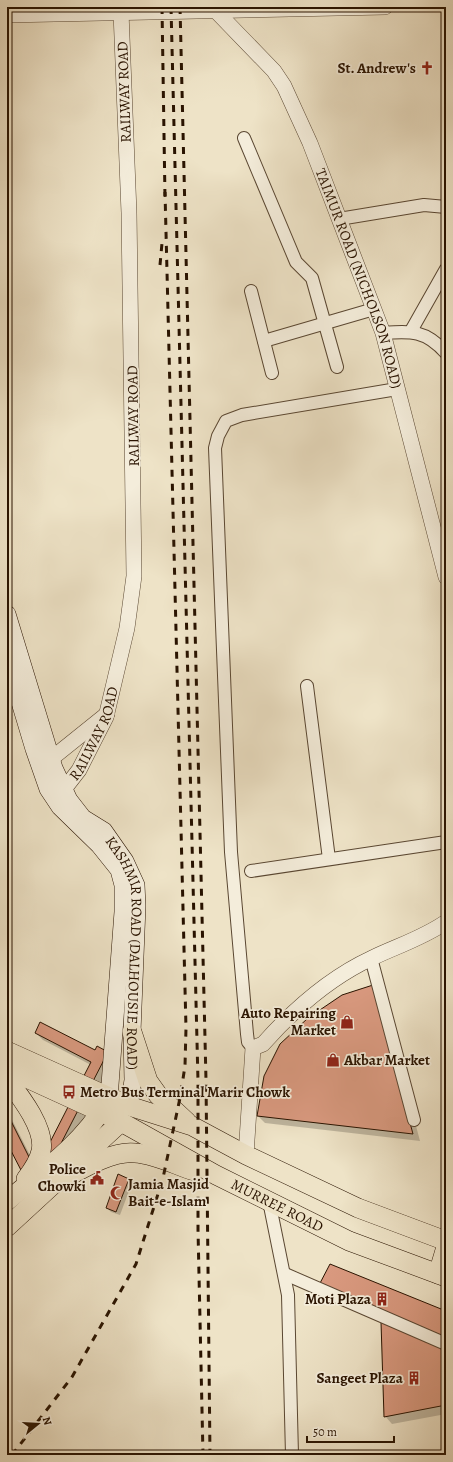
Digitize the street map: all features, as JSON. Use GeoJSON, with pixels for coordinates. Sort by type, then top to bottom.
{"type":"FeatureCollection","features":[{"type":"Feature","properties":{"kind":"main road","name":"KASHMIR ROAD (DALHOUSIE ROAD)"},"geometry":{"type":"LineString","coordinates":[[7,614],[45,761]]}},
{"type":"Feature","properties":{"kind":"main road","name":"KASHMIR ROAD (DALHOUSIE ROAD)"},"geometry":{"type":"LineString","coordinates":[[7,659],[59,796],[110,857],[119,870],[123,885],[123,920],[105,1105]]}},
{"type":"Feature","properties":{"kind":"main road","name":"KASHMIR ROAD (DALHOUSIE ROAD)"},"geometry":{"type":"LineString","coordinates":[[59,796],[83,818],[104,831],[126,861],[136,885],[137,906],[132,1032],[133,1080],[125,1114]]}},
{"type":"Feature","properties":{"kind":"main road"},"geometry":{"type":"LineString","coordinates":[[132,1032],[148,1081],[158,1095],[192,1126]]}},
{"type":"Feature","properties":{"kind":"main road","name":"MURREE ROAD"},"geometry":{"type":"LineString","coordinates":[[7,1051],[105,1105]]}},
{"type":"Feature","properties":{"kind":"main road","name":"MURREE ROAD"},"geometry":{"type":"LineString","coordinates":[[7,1069],[105,1105],[125,1114],[216,1175],[349,1241],[442,1275]]}},
{"type":"Feature","properties":{"kind":"main road"},"geometry":{"type":"LineString","coordinates":[[7,1079],[21,1098],[37,1125],[41,1140],[41,1151],[39,1157],[12,1197]]}},
{"type":"Feature","properties":{"kind":"main road"},"geometry":{"type":"LineString","coordinates":[[12,1197],[90,1127],[105,1105]]}},
{"type":"Feature","properties":{"kind":"main road"},"geometry":{"type":"LineString","coordinates":[[7,1227],[98,1144],[125,1114]]}},
{"type":"Feature","properties":{"kind":"main road","name":"MURREE ROAD"},"geometry":{"type":"LineString","coordinates":[[125,1114],[192,1126],[246,1155],[358,1208],[446,1241]]}},
{"type":"Feature","properties":{"kind":"main road"},"geometry":{"type":"LineString","coordinates":[[56,1183],[110,1157],[134,1152],[242,1187]]}},
{"type":"Feature","properties":{"kind":"main road"},"geometry":{"type":"LineString","coordinates":[[442,1275],[446,1247]]}},
{"type":"Feature","properties":{"kind":"street"},"geometry":{"type":"LineString","coordinates":[[7,15],[214,8],[385,7]]}},
{"type":"Feature","properties":{"kind":"street","name":"TAIMUR ROAD (NICHOLSON ROAD)"},"geometry":{"type":"LineString","coordinates":[[214,8],[274,72],[284,86],[310,143],[383,333],[446,577]]}},
{"type":"Feature","properties":{"kind":"street","name":"RAILWAY ROAD"},"geometry":{"type":"LineString","coordinates":[[59,796],[80,770],[96,740],[107,714],[127,628],[134,576],[129,213],[121,12]]}},
{"type":"Feature","properties":{"kind":"street"},"geometry":{"type":"LineString","coordinates":[[244,138],[296,262],[312,278],[337,367]]}},
{"type":"Feature","properties":{"kind":"street"},"geometry":{"type":"LineString","coordinates":[[339,219],[424,205],[446,207]]}},
{"type":"Feature","properties":{"kind":"street"},"geometry":{"type":"LineString","coordinates":[[411,331],[446,269]]}},
{"type":"Feature","properties":{"kind":"street"},"geometry":{"type":"LineString","coordinates":[[252,291],[272,373]]}},
{"type":"Feature","properties":{"kind":"street"},"geometry":{"type":"LineString","coordinates":[[264,341],[374,309]]}},
{"type":"Feature","properties":{"kind":"street"},"geometry":{"type":"LineString","coordinates":[[383,333],[411,331],[434,341],[446,353]]}},
{"type":"Feature","properties":{"kind":"street"},"geometry":{"type":"LineString","coordinates":[[246,1155],[253,1048],[247,1034],[231,852],[215,448],[218,436],[226,420],[242,415],[398,389]]}},
{"type":"Feature","properties":{"kind":"street"},"geometry":{"type":"LineString","coordinates":[[307,686],[329,859]]}},
{"type":"Feature","properties":{"kind":"street"},"geometry":{"type":"LineString","coordinates":[[45,761],[107,714]]}},
{"type":"Feature","properties":{"kind":"street"},"geometry":{"type":"LineString","coordinates":[[251,871],[446,842]]}},
{"type":"Feature","properties":{"kind":"street"},"geometry":{"type":"LineString","coordinates":[[253,1048],[263,1044],[314,993],[340,975],[371,958],[419,938],[446,922]]}},
{"type":"Feature","properties":{"kind":"street"},"geometry":{"type":"LineString","coordinates":[[371,958],[414,1120]]}},
{"type":"Feature","properties":{"kind":"street"},"geometry":{"type":"LineString","coordinates":[[269,1201],[285,1274],[288,1295],[292,1455]]}},
{"type":"Feature","properties":{"kind":"street"},"geometry":{"type":"LineString","coordinates":[[285,1274],[446,1344]]}},
{"type":"Feature","properties":{"kind":"building","name":"Akbar Market"},"geometry":{"type":"Polygon","coordinates":[[[373,985],[413,1134],[257,1116],[264,1076],[280,1044],[308,1018],[342,995],[373,985]]]}},
{"type":"Feature","properties":{"kind":"building"},"geometry":{"type":"Polygon","coordinates":[[[40,1022],[95,1050],[97,1046],[108,1052],[53,1159],[23,1174],[7,1143],[7,1113],[30,1159],[45,1152],[91,1062],[35,1033],[40,1022]]]}},
{"type":"Feature","properties":{"kind":"building","name":"Jamia Masjid Bait-e-Islam"},"geometry":{"type":"Polygon","coordinates":[[[118,1174],[129,1179],[116,1212],[106,1208],[118,1174]]]}},
{"type":"Feature","properties":{"kind":"building","name":"Moti Plaza"},"geometry":{"type":"Polygon","coordinates":[[[330,1264],[446,1311],[446,1337],[318,1287],[330,1264]]]}},
{"type":"Feature","properties":{"kind":"building","name":"Sangeet Plaza"},"geometry":{"type":"Polygon","coordinates":[[[381,1322],[446,1350],[446,1405],[384,1417],[381,1322]]]}},
{"type":"Feature","properties":{"kind":"railway"},"geometry":{"type":"LineString","coordinates":[[162,7],[165,198]]}},
{"type":"Feature","properties":{"kind":"railway"},"geometry":{"type":"LineString","coordinates":[[171,7],[198,1081],[198,1230],[203,1455]]}},
{"type":"Feature","properties":{"kind":"railway"},"geometry":{"type":"LineString","coordinates":[[180,7],[206,1080],[210,1455]]}},
{"type":"Feature","properties":{"kind":"railway"},"geometry":{"type":"LineString","coordinates":[[12,1455],[72,1377],[136,1264],[163,1178],[180,1098],[185,1066],[186,1028],[165,192]]}},
{"type":"Feature","properties":{"kind":"railway"},"geometry":{"type":"LineString","coordinates":[[160,265],[162,243]]}},
{"type":"Feature","properties":{"kind":"place","name":"St. Andrew's"},"geometry":{"type":"Point","coordinates":[427,68]}},
{"type":"Feature","properties":{"kind":"place","name":"Auto Repairing Market"},"geometry":{"type":"Point","coordinates":[347,1022]}},
{"type":"Feature","properties":{"kind":"place","name":"Akbar Market"},"geometry":{"type":"Point","coordinates":[333,1060]}},
{"type":"Feature","properties":{"kind":"place","name":"Metro Bus Terminal Marir Chowk"},"geometry":{"type":"Point","coordinates":[69,1092]}},
{"type":"Feature","properties":{"kind":"place","name":"Police Chowki"},"geometry":{"type":"Point","coordinates":[97,1178]}},
{"type":"Feature","properties":{"kind":"place","name":"Jamia Masjid Bait-e-Islam"},"geometry":{"type":"Point","coordinates":[117,1193]}},
{"type":"Feature","properties":{"kind":"place","name":"Moti Plaza"},"geometry":{"type":"Point","coordinates":[382,1299]}},
{"type":"Feature","properties":{"kind":"place","name":"Sangeet Plaza"},"geometry":{"type":"Point","coordinates":[414,1378]}}]}
